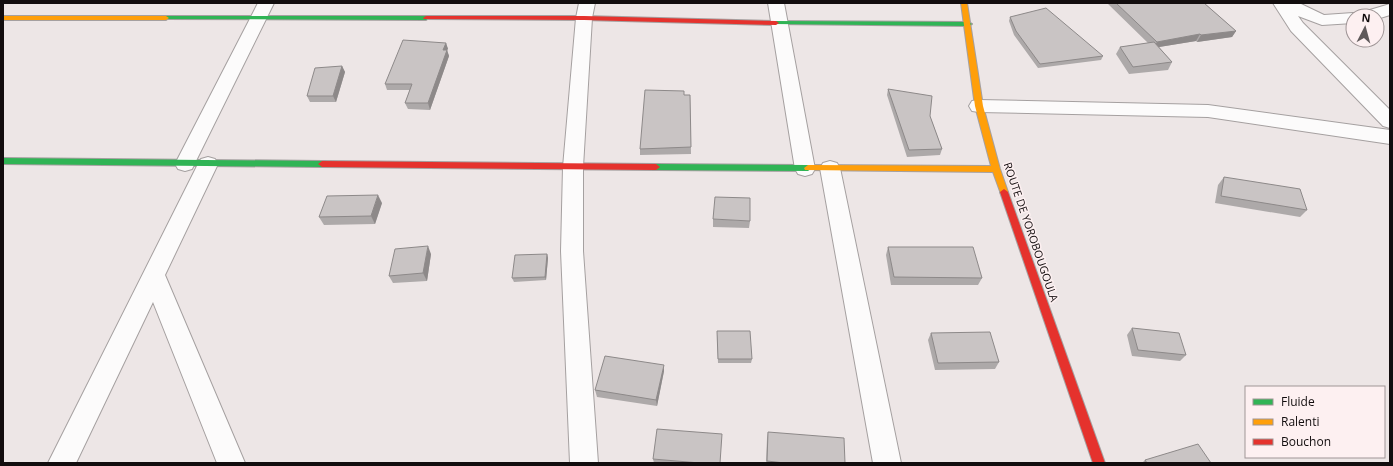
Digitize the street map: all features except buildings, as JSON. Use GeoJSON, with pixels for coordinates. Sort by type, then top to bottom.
{"type":"FeatureCollection","features":[{"type":"Feature","properties":{"kind":"street"},"geometry":{"type":"LineString","coordinates":[[776,3],[805,169]]}},
{"type":"Feature","properties":{"kind":"street","name":"ROUTE DE YOROBOUGOULA"},"geometry":{"type":"LineString","coordinates":[[964,3],[979,106],[996,169],[1099,463]]}},
{"type":"Feature","properties":{"kind":"street"},"geometry":{"type":"LineString","coordinates":[[1281,3],[1297,27],[1390,121]]}},
{"type":"Feature","properties":{"kind":"street"},"geometry":{"type":"LineString","coordinates":[[1287,3],[1322,20],[1345,19]]}},
{"type":"Feature","properties":{"kind":"street"},"geometry":{"type":"LineString","coordinates":[[3,18],[262,10],[585,10],[780,24],[968,24]]}},
{"type":"Feature","properties":{"kind":"street"},"geometry":{"type":"LineString","coordinates":[[185,164],[262,10]]}},
{"type":"Feature","properties":{"kind":"street"},"geometry":{"type":"LineString","coordinates":[[584,463],[572,251],[573,168],[585,10]]}},
{"type":"Feature","properties":{"kind":"street"},"geometry":{"type":"LineString","coordinates":[[979,106],[1208,111],[1390,137]]}},
{"type":"Feature","properties":{"kind":"street"},"geometry":{"type":"LineString","coordinates":[[3,162],[573,168],[996,169]]}},
{"type":"Feature","properties":{"kind":"street"},"geometry":{"type":"LineString","coordinates":[[62,463],[208,164]]}},
{"type":"Feature","properties":{"kind":"street"},"geometry":{"type":"LineString","coordinates":[[830,168],[887,463]]}},
{"type":"Feature","properties":{"kind":"street"},"geometry":{"type":"LineString","coordinates":[[154,276],[231,463]]}},
{"type":"Feature","properties":{"kind":"traffic: fast"},"geometry":{"type":"LineString","coordinates":[[166,18],[426,18]]}},
{"type":"Feature","properties":{"kind":"traffic: fast"},"geometry":{"type":"LineString","coordinates":[[776,23],[968,24]]}},
{"type":"Feature","properties":{"kind":"traffic: fast"},"geometry":{"type":"LineString","coordinates":[[3,161],[322,164]]}},
{"type":"Feature","properties":{"kind":"traffic: fast"},"geometry":{"type":"LineString","coordinates":[[656,167],[808,168]]}},
{"type":"Feature","properties":{"kind":"traffic: slow"},"geometry":{"type":"LineString","coordinates":[[964,3],[979,106],[996,169],[1004,192]]}},
{"type":"Feature","properties":{"kind":"traffic: slow"},"geometry":{"type":"LineString","coordinates":[[3,18],[166,18]]}},
{"type":"Feature","properties":{"kind":"traffic: slow"},"geometry":{"type":"LineString","coordinates":[[808,168],[996,169]]}},
{"type":"Feature","properties":{"kind":"traffic: jam"},"geometry":{"type":"LineString","coordinates":[[426,18],[584,18],[776,23]]}},
{"type":"Feature","properties":{"kind":"traffic: jam"},"geometry":{"type":"LineString","coordinates":[[322,164],[656,167]]}},
{"type":"Feature","properties":{"kind":"traffic: jam"},"geometry":{"type":"LineString","coordinates":[[1004,192],[1099,463]]}}]}
